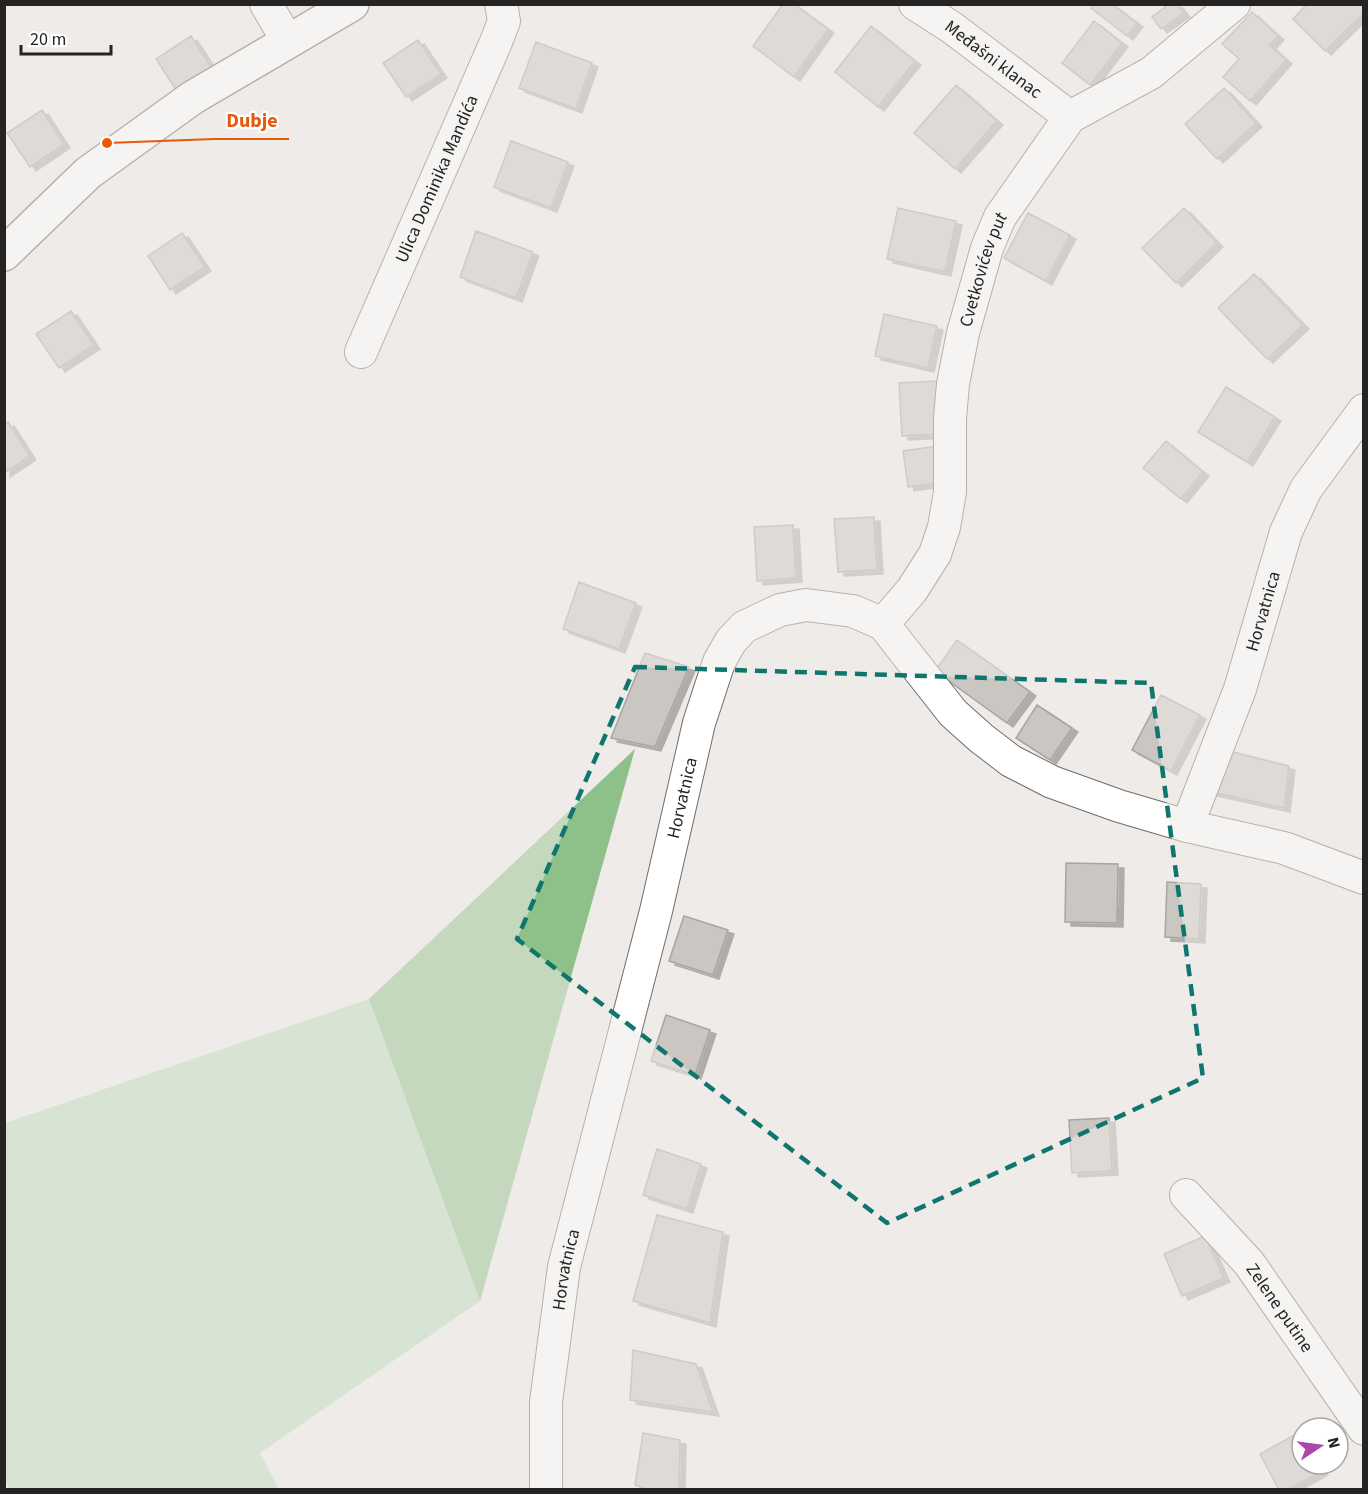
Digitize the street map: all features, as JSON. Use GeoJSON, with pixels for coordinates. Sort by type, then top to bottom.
{"type":"FeatureCollection","features":[{"type":"Feature","properties":{"kind":"street"},"geometry":{"type":"LineString","coordinates":[[266,4],[287,40]]}},
{"type":"Feature","properties":{"kind":"street"},"geometry":{"type":"LineString","coordinates":[[4,255],[88,173],[192,98],[287,40],[352,4]]}},
{"type":"Feature","properties":{"kind":"street","name":"Ulica Dominika Mandića"},"geometry":{"type":"LineString","coordinates":[[361,352],[496,42],[504,21],[501,4]]}},
{"type":"Feature","properties":{"kind":"street","name":"Međašni klanac"},"geometry":{"type":"LineString","coordinates":[[915,4],[951,27],[1070,117]]}},
{"type":"Feature","properties":{"kind":"street","name":"Cvetkovićev put"},"geometry":{"type":"LineString","coordinates":[[883,624],[912,590],[934,554],[944,527],[950,492],[950,418],[953,384],[963,333],[987,248],[1000,217],[1016,191],[1070,117],[1150,73],[1234,4]]}},
{"type":"Feature","properties":{"kind":"street","name":"Horvatnica"},"geometry":{"type":"LineString","coordinates":[[1187,826],[1240,688],[1286,532],[1306,489],[1364,410]]}},
{"type":"Feature","properties":{"kind":"street","name":"Horvatnica"},"geometry":{"type":"LineString","coordinates":[[546,1490],[546,1402],[564,1267],[656,911],[699,723],[719,662],[731,641],[744,627],[780,610],[806,605],[853,611],[883,624],[953,712],[1011,761],[1052,782],[1119,807],[1187,826],[1284,848],[1364,878]]}},
{"type":"Feature","properties":{"kind":"street","name":"Zelene putine"},"geometry":{"type":"LineString","coordinates":[[1186,1196],[1249,1263],[1364,1429]]}},
{"type":"Feature","properties":{"kind":"highlighted area"},"geometry":{"type":"Polygon","coordinates":[[[635,667],[1151,683],[1203,1078],[887,1223],[517,939],[635,667]]]}},
{"type":"Feature","properties":{"kind":"green space"},"geometry":{"type":"Polygon","coordinates":[[[635,749],[480,1301],[369,999],[635,749]]]}},
{"type":"Feature","properties":{"kind":"green space"},"geometry":{"type":"Polygon","coordinates":[[[369,999],[480,1301],[260,1453],[279,1489],[10,1490],[5,1481],[5,1123],[369,999]]]}},
{"type":"Feature","properties":{"kind":"building"},"geometry":{"type":"Polygon","coordinates":[[[783,4],[794,4],[828,29],[794,77],[753,46],[783,4]]]}},
{"type":"Feature","properties":{"kind":"building"},"geometry":{"type":"Polygon","coordinates":[[[1093,4],[1112,4],[1137,23],[1127,36],[1091,8],[1093,4]]]}},
{"type":"Feature","properties":{"kind":"building"},"geometry":{"type":"Polygon","coordinates":[[[1169,4],[1177,4],[1184,13],[1161,29],[1152,17],[1169,4]]]}},
{"type":"Feature","properties":{"kind":"building"},"geometry":{"type":"Polygon","coordinates":[[[1307,4],[1364,4],[1364,13],[1325,51],[1293,19],[1307,4]]]}},
{"type":"Feature","properties":{"kind":"building"},"geometry":{"type":"Polygon","coordinates":[[[1252,12],[1278,36],[1270,45],[1286,60],[1250,101],[1223,77],[1239,59],[1222,44],[1252,12]]]}},
{"type":"Feature","properties":{"kind":"building"},"geometry":{"type":"Polygon","coordinates":[[[1094,21],[1122,43],[1090,85],[1062,63],[1094,21]]]}},
{"type":"Feature","properties":{"kind":"building"},"geometry":{"type":"Polygon","coordinates":[[[871,26],[915,61],[878,107],[835,72],[871,26]]]}},
{"type":"Feature","properties":{"kind":"building"},"geometry":{"type":"Polygon","coordinates":[[[191,36],[213,70],[178,93],[156,59],[191,36]]]}},
{"type":"Feature","properties":{"kind":"building"},"geometry":{"type":"Polygon","coordinates":[[[418,40],[441,74],[406,97],[383,63],[418,40]]]}},
{"type":"Feature","properties":{"kind":"building"},"geometry":{"type":"Polygon","coordinates":[[[536,42],[592,63],[576,109],[519,88],[536,42]]]}},
{"type":"Feature","properties":{"kind":"building"},"geometry":{"type":"Polygon","coordinates":[[[956,85],[997,121],[955,169],[914,133],[956,85]]]}},
{"type":"Feature","properties":{"kind":"building"},"geometry":{"type":"Polygon","coordinates":[[[1224,88],[1256,123],[1217,159],[1185,124],[1224,88]]]}},
{"type":"Feature","properties":{"kind":"building"},"geometry":{"type":"Polygon","coordinates":[[[42,110],[64,144],[30,167],[7,133],[42,110]]]}},
{"type":"Feature","properties":{"kind":"building"},"geometry":{"type":"Polygon","coordinates":[[[511,141],[568,162],[551,208],[494,187],[511,141]]]}},
{"type":"Feature","properties":{"kind":"building"},"geometry":{"type":"Polygon","coordinates":[[[898,208],[956,221],[945,272],[887,259],[898,208]]]}},
{"type":"Feature","properties":{"kind":"building"},"geometry":{"type":"Polygon","coordinates":[[[1184,208],[1217,243],[1176,283],[1142,248],[1184,208]]]}},
{"type":"Feature","properties":{"kind":"building"},"geometry":{"type":"Polygon","coordinates":[[[1028,213],[1070,235],[1046,281],[1004,258],[1028,213]]]}},
{"type":"Feature","properties":{"kind":"building"},"geometry":{"type":"Polygon","coordinates":[[[476,231],[533,252],[516,298],[460,277],[476,231]]]}},
{"type":"Feature","properties":{"kind":"building"},"geometry":{"type":"Polygon","coordinates":[[[182,233],[205,267],[170,290],[148,256],[182,233]]]}},
{"type":"Feature","properties":{"kind":"building"},"geometry":{"type":"Polygon","coordinates":[[[1254,274],[1303,325],[1267,359],[1218,308],[1254,274]]]}},
{"type":"Feature","properties":{"kind":"building"},"geometry":{"type":"Polygon","coordinates":[[[71,311],[94,345],[59,368],[36,334],[71,311]]]}},
{"type":"Feature","properties":{"kind":"building"},"geometry":{"type":"Polygon","coordinates":[[[884,314],[937,326],[928,368],[875,356],[884,314]]]}},
{"type":"Feature","properties":{"kind":"building"},"geometry":{"type":"Polygon","coordinates":[[[938,381],[942,434],[902,436],[899,383],[938,381]]]}},
{"type":"Feature","properties":{"kind":"building"},"geometry":{"type":"Polygon","coordinates":[[[1226,387],[1275,417],[1247,462],[1198,432],[1226,387]]]}},
{"type":"Feature","properties":{"kind":"building"},"geometry":{"type":"Polygon","coordinates":[[[8,422],[30,456],[4,473],[4,425],[8,422]]]}},
{"type":"Feature","properties":{"kind":"building"},"geometry":{"type":"Polygon","coordinates":[[[1166,441],[1203,472],[1181,499],[1143,468],[1166,441]]]}},
{"type":"Feature","properties":{"kind":"building"},"geometry":{"type":"Polygon","coordinates":[[[938,446],[943,482],[908,487],[903,451],[938,446]]]}},
{"type":"Feature","properties":{"kind":"building"},"geometry":{"type":"Polygon","coordinates":[[[874,517],[877,570],[838,572],[834,519],[874,517]]]}},
{"type":"Feature","properties":{"kind":"building"},"geometry":{"type":"Polygon","coordinates":[[[793,525],[796,578],[757,581],[754,527],[793,525]]]}},
{"type":"Feature","properties":{"kind":"building"},"geometry":{"type":"Polygon","coordinates":[[[579,582],[636,603],[619,649],[563,629],[579,582]]]}},
{"type":"Feature","properties":{"kind":"building"},"geometry":{"type":"Polygon","coordinates":[[[957,640],[1030,692],[1007,723],[935,671],[957,640]]]}},
{"type":"Feature","properties":{"kind":"building"},"geometry":{"type":"Polygon","coordinates":[[[645,653],[689,667],[655,747],[611,738],[645,653]]]}},
{"type":"Feature","properties":{"kind":"building"},"geometry":{"type":"Polygon","coordinates":[[[1161,695],[1200,715],[1171,771],[1132,750],[1161,695]]]}},
{"type":"Feature","properties":{"kind":"building"},"geometry":{"type":"Polygon","coordinates":[[[1037,705],[1072,728],[1050,760],[1016,738],[1037,705]]]}},
{"type":"Feature","properties":{"kind":"building"},"geometry":{"type":"Polygon","coordinates":[[[1229,751],[1289,766],[1284,808],[1211,792],[1229,751]]]}},
{"type":"Feature","properties":{"kind":"building"},"geometry":{"type":"Polygon","coordinates":[[[1066,863],[1118,864],[1117,923],[1065,922],[1066,863]]]}},
{"type":"Feature","properties":{"kind":"building"},"geometry":{"type":"Polygon","coordinates":[[[1167,882],[1201,884],[1199,939],[1165,937],[1167,882]]]}},
{"type":"Feature","properties":{"kind":"building"},"geometry":{"type":"Polygon","coordinates":[[[684,916],[728,930],[713,975],[669,961],[684,916]]]}},
{"type":"Feature","properties":{"kind":"building"},"geometry":{"type":"Polygon","coordinates":[[[666,1015],[710,1030],[695,1075],[651,1061],[666,1015]]]}},
{"type":"Feature","properties":{"kind":"building"},"geometry":{"type":"Polygon","coordinates":[[[1109,1118],[1112,1171],[1072,1173],[1069,1120],[1109,1118]]]}},
{"type":"Feature","properties":{"kind":"building"},"geometry":{"type":"Polygon","coordinates":[[[657,1149],[701,1164],[687,1209],[643,1195],[657,1149]]]}},
{"type":"Feature","properties":{"kind":"building"},"geometry":{"type":"Polygon","coordinates":[[[657,1215],[723,1232],[710,1323],[633,1301],[657,1215]]]}},
{"type":"Feature","properties":{"kind":"building"},"geometry":{"type":"Polygon","coordinates":[[[1205,1236],[1224,1278],[1182,1296],[1164,1254],[1205,1236]]]}},
{"type":"Feature","properties":{"kind":"building"},"geometry":{"type":"Polygon","coordinates":[[[633,1350],[696,1364],[713,1412],[630,1400],[633,1350]]]}},
{"type":"Feature","properties":{"kind":"building"},"geometry":{"type":"Polygon","coordinates":[[[643,1433],[680,1440],[679,1490],[648,1490],[635,1485],[643,1433]]]}},
{"type":"Feature","properties":{"kind":"building"},"geometry":{"type":"Polygon","coordinates":[[[1290,1438],[1290,1476],[1313,1476],[1288,1490],[1279,1490],[1260,1454],[1290,1438]]]}},
{"type":"Feature","properties":{"kind":"place","name":"Dubje"},"geometry":{"type":"Point","coordinates":[107,143]}}]}
